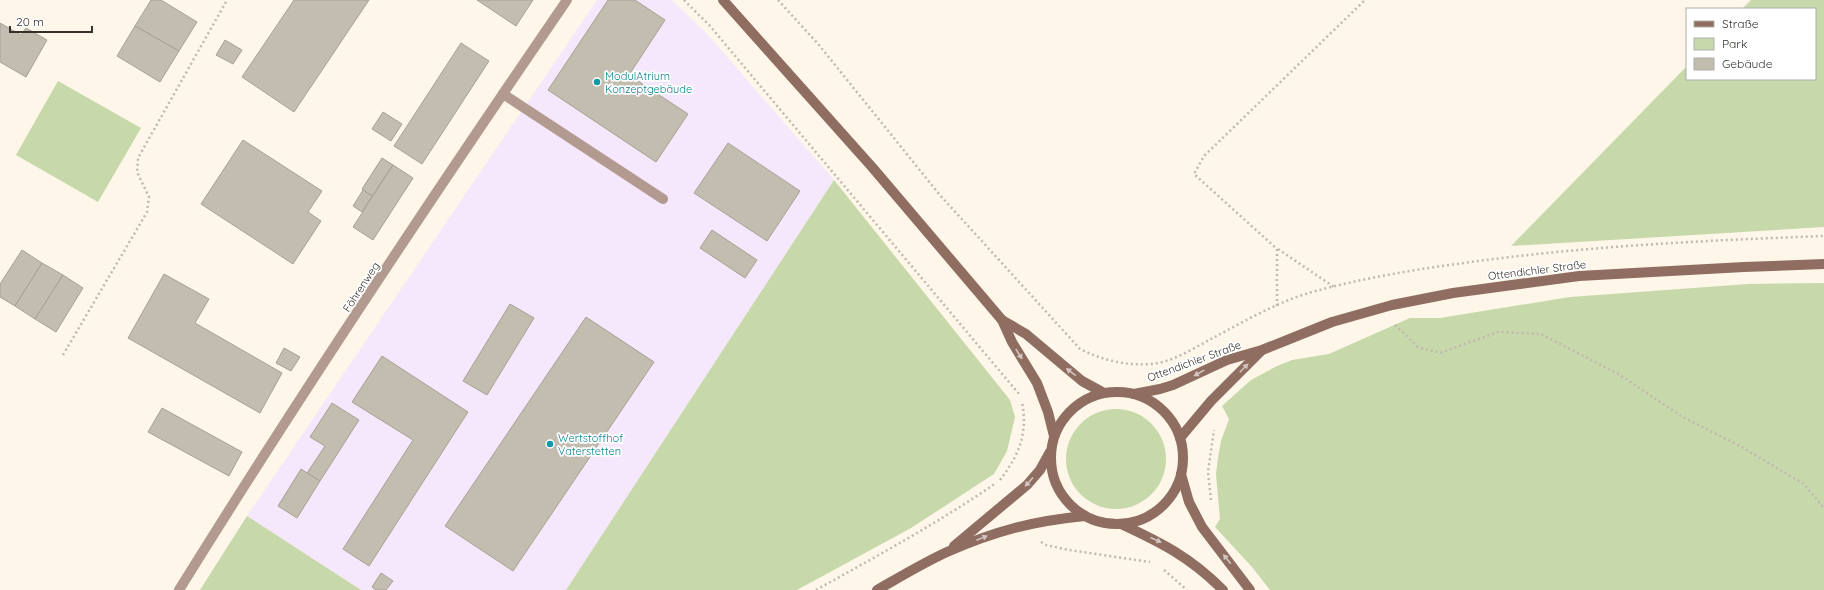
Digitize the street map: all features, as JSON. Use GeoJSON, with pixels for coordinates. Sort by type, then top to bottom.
{"type":"FeatureCollection","features":[{"type":"Feature","properties":{"kind":"street","name":"Föhrenweg"},"geometry":{"type":"LineString","coordinates":[[179,590],[240,492],[503,94],[567,0]]}},
{"type":"Feature","properties":{"kind":"street"},"geometry":{"type":"LineString","coordinates":[[723,0],[872,167],[1002,320],[1012,342],[1037,383],[1048,412],[1054,436]]}},
{"type":"Feature","properties":{"kind":"street"},"geometry":{"type":"LineString","coordinates":[[503,94],[663,199]]}},
{"type":"Feature","properties":{"kind":"street","name":"Ottendichler Straße"},"geometry":{"type":"LineString","coordinates":[[1134,394],[1160,389],[1192,377],[1227,360],[1262,350],[1332,322],[1392,305],[1453,293],[1579,276],[1824,264]]}},
{"type":"Feature","properties":{"kind":"street"},"geometry":{"type":"LineString","coordinates":[[1002,320],[1026,334],[1082,381],[1104,393]]}},
{"type":"Feature","properties":{"kind":"street","name":"Ottendichler Straße"},"geometry":{"type":"LineString","coordinates":[[1180,438],[1211,401],[1262,350]]}},
{"type":"Feature","properties":{"kind":"street"},"geometry":{"type":"LineString","coordinates":[[1114,392],[1134,394],[1147,399],[1167,415],[1175,426],[1180,438],[1183,456],[1181,474],[1176,487],[1159,509],[1134,522],[1121,524],[1096,521],[1085,516],[1072,507],[1062,495],[1054,481],[1051,465],[1051,450],[1054,436],[1062,421],[1073,408],[1088,398],[1104,393],[1114,392]]}},
{"type":"Feature","properties":{"kind":"street"},"geometry":{"type":"LineString","coordinates":[[946,552],[1027,485],[1040,470],[1051,450]]}},
{"type":"Feature","properties":{"kind":"street"},"geometry":{"type":"LineString","coordinates":[[1181,474],[1189,502],[1202,527],[1250,590]]}},
{"type":"Feature","properties":{"kind":"street"},"geometry":{"type":"LineString","coordinates":[[878,590],[946,552],[995,533],[1027,524],[1085,516]]}},
{"type":"Feature","properties":{"kind":"street"},"geometry":{"type":"LineString","coordinates":[[1121,524],[1162,542],[1185,556],[1207,573],[1223,590]]}},
{"type":"Feature","properties":{"kind":"path"},"geometry":{"type":"LineString","coordinates":[[63,355],[147,212],[149,197],[137,172],[138,158],[227,0]]}},
{"type":"Feature","properties":{"kind":"path"},"geometry":{"type":"LineString","coordinates":[[684,0],[710,26],[1021,396],[1025,417],[1019,450],[1000,480],[959,509],[918,534],[816,590]]}},
{"type":"Feature","properties":{"kind":"path"},"geometry":{"type":"LineString","coordinates":[[778,0],[819,45],[939,194],[1080,349],[1096,357],[1121,363],[1152,364],[1178,357],[1248,320]]}},
{"type":"Feature","properties":{"kind":"path"},"geometry":{"type":"LineString","coordinates":[[1334,287],[1277,249],[1194,174],[1204,156],[1365,0]]}},
{"type":"Feature","properties":{"kind":"path"},"geometry":{"type":"LineString","coordinates":[[1277,249],[1277,306]]}},
{"type":"Feature","properties":{"kind":"path"},"geometry":{"type":"LineString","coordinates":[[1395,325],[1418,347],[1440,352],[1498,332],[1541,334],[1620,375],[1681,416],[1740,446],[1804,484],[1824,508]]}},
{"type":"Feature","properties":{"kind":"path"},"geometry":{"type":"LineString","coordinates":[[1212,503],[1208,472],[1214,424]]}},
{"type":"Feature","properties":{"kind":"path"},"geometry":{"type":"LineString","coordinates":[[1040,542],[1046,545],[1069,550],[1156,563]]}},
{"type":"Feature","properties":{"kind":"path"},"geometry":{"type":"LineString","coordinates":[[1161,567],[1187,590]]}},
{"type":"Feature","properties":{"kind":"shaded area"},"geometry":{"type":"Polygon","coordinates":[[[597,0],[672,0],[708,35],[834,180],[566,590],[361,590],[247,516],[597,0]]]}},
{"type":"Feature","properties":{"kind":"green space"},"geometry":{"type":"Polygon","coordinates":[[[1751,0],[1824,0],[1824,227],[1511,246],[1686,67],[1686,80],[1816,80],[1816,8],[1743,8],[1751,0]]]}},
{"type":"Feature","properties":{"kind":"green space"},"geometry":{"type":"Polygon","coordinates":[[[58,81],[141,128],[98,202],[16,155],[58,81]]]}},
{"type":"Feature","properties":{"kind":"green space"},"geometry":{"type":"Polygon","coordinates":[[[834,180],[1010,400],[1015,417],[1007,451],[994,474],[911,528],[797,590],[566,590],[834,180]]]}},
{"type":"Feature","properties":{"kind":"green space"},"geometry":{"type":"Polygon","coordinates":[[[1824,283],[1824,590],[1270,590],[1252,567],[1215,527],[1220,519],[1216,474],[1218,458],[1221,441],[1229,419],[1222,406],[1251,380],[1277,366],[1292,360],[1329,354],[1410,318],[1440,318],[1570,297],[1748,284],[1824,283]]]}},
{"type":"Feature","properties":{"kind":"green space"},"geometry":{"type":"Polygon","coordinates":[[[1116,409],[1135,413],[1151,424],[1162,440],[1166,459],[1162,478],[1151,494],[1135,505],[1116,509],[1097,505],[1081,494],[1070,478],[1066,459],[1070,440],[1081,424],[1097,413],[1116,409]]]}},
{"type":"Feature","properties":{"kind":"green space"},"geometry":{"type":"Polygon","coordinates":[[[247,516],[361,590],[200,590],[247,516]]]}},
{"type":"Feature","properties":{"kind":"building"},"geometry":{"type":"Polygon","coordinates":[[[151,0],[161,0],[197,22],[179,51],[135,26],[151,0]]]}},
{"type":"Feature","properties":{"kind":"building"},"geometry":{"type":"Polygon","coordinates":[[[294,0],[369,0],[294,112],[242,77],[294,0]]]}},
{"type":"Feature","properties":{"kind":"building"},"geometry":{"type":"Polygon","coordinates":[[[477,0],[533,0],[516,26],[477,0]]]}},
{"type":"Feature","properties":{"kind":"building","name":"ModulAtrium Konzeptgebäude"},"geometry":{"type":"Polygon","coordinates":[[[608,0],[635,0],[665,20],[629,75],[688,114],[656,162],[548,90],[608,0]]]}},
{"type":"Feature","properties":{"kind":"building"},"geometry":{"type":"Polygon","coordinates":[[[0,23],[21,35],[26,28],[47,40],[26,77],[0,62],[0,23]]]}},
{"type":"Feature","properties":{"kind":"building"},"geometry":{"type":"Polygon","coordinates":[[[135,26],[179,51],[160,82],[117,56],[135,26]]]}},
{"type":"Feature","properties":{"kind":"building"},"geometry":{"type":"Polygon","coordinates":[[[225,40],[242,50],[233,64],[216,55],[225,40]]]}},
{"type":"Feature","properties":{"kind":"building"},"geometry":{"type":"Polygon","coordinates":[[[461,43],[489,61],[422,164],[394,146],[461,43]]]}},
{"type":"Feature","properties":{"kind":"building"},"geometry":{"type":"Polygon","coordinates":[[[383,112],[402,124],[391,141],[372,129],[383,112]]]}},
{"type":"Feature","properties":{"kind":"building"},"geometry":{"type":"Polygon","coordinates":[[[243,140],[322,191],[308,212],[321,221],[293,264],[201,204],[243,140]]]}},
{"type":"Feature","properties":{"kind":"building"},"geometry":{"type":"Polygon","coordinates":[[[728,143],[800,191],[767,241],[694,193],[728,143]]]}},
{"type":"Feature","properties":{"kind":"building"},"geometry":{"type":"Polygon","coordinates":[[[382,158],[393,165],[372,196],[362,189],[382,158]]]}},
{"type":"Feature","properties":{"kind":"building"},"geometry":{"type":"Polygon","coordinates":[[[393,165],[413,178],[373,240],[353,227],[393,165]]]}},
{"type":"Feature","properties":{"kind":"building"},"geometry":{"type":"Polygon","coordinates":[[[363,190],[372,196],[362,212],[353,206],[363,190]]]}},
{"type":"Feature","properties":{"kind":"building"},"geometry":{"type":"Polygon","coordinates":[[[712,230],[757,260],[745,278],[700,248],[712,230]]]}},
{"type":"Feature","properties":{"kind":"building"},"geometry":{"type":"Polygon","coordinates":[[[22,250],[42,263],[15,306],[0,297],[0,284],[22,250]]]}},
{"type":"Feature","properties":{"kind":"building"},"geometry":{"type":"Polygon","coordinates":[[[42,263],[63,275],[35,319],[15,306],[42,263]]]}},
{"type":"Feature","properties":{"kind":"building"},"geometry":{"type":"Polygon","coordinates":[[[164,274],[209,299],[195,323],[282,373],[260,413],[128,338],[164,274]]]}},
{"type":"Feature","properties":{"kind":"building"},"geometry":{"type":"Polygon","coordinates":[[[63,275],[83,288],[56,332],[35,319],[63,275]]]}},
{"type":"Feature","properties":{"kind":"building"},"geometry":{"type":"Polygon","coordinates":[[[510,304],[534,318],[487,395],[463,381],[510,304]]]}},
{"type":"Feature","properties":{"kind":"building","name":"Wertstoffhof Vaterstetten"},"geometry":{"type":"Polygon","coordinates":[[[586,317],[654,362],[513,571],[445,526],[586,317]]]}},
{"type":"Feature","properties":{"kind":"building"},"geometry":{"type":"Polygon","coordinates":[[[284,348],[300,357],[291,371],[276,363],[284,348]]]}},
{"type":"Feature","properties":{"kind":"building"},"geometry":{"type":"Polygon","coordinates":[[[382,356],[468,412],[369,566],[343,549],[413,440],[352,402],[382,356]]]}},
{"type":"Feature","properties":{"kind":"building"},"geometry":{"type":"Polygon","coordinates":[[[332,403],[359,420],[320,481],[307,473],[325,446],[310,437],[332,403]]]}},
{"type":"Feature","properties":{"kind":"building"},"geometry":{"type":"Polygon","coordinates":[[[162,408],[242,452],[229,476],[148,432],[162,408]]]}},
{"type":"Feature","properties":{"kind":"building"},"geometry":{"type":"Polygon","coordinates":[[[301,469],[320,481],[297,518],[278,506],[301,469]]]}},
{"type":"Feature","properties":{"kind":"building"},"geometry":{"type":"Polygon","coordinates":[[[381,573],[393,581],[386,590],[376,590],[372,587],[381,573]]]}},
{"type":"Feature","properties":{"kind":"place","name":"ModulAtrium Konzeptgebäude"},"geometry":{"type":"Point","coordinates":[597,82]}},
{"type":"Feature","properties":{"kind":"place","name":"Wertstoffhof Vaterstetten"},"geometry":{"type":"Point","coordinates":[550,444]}}]}
